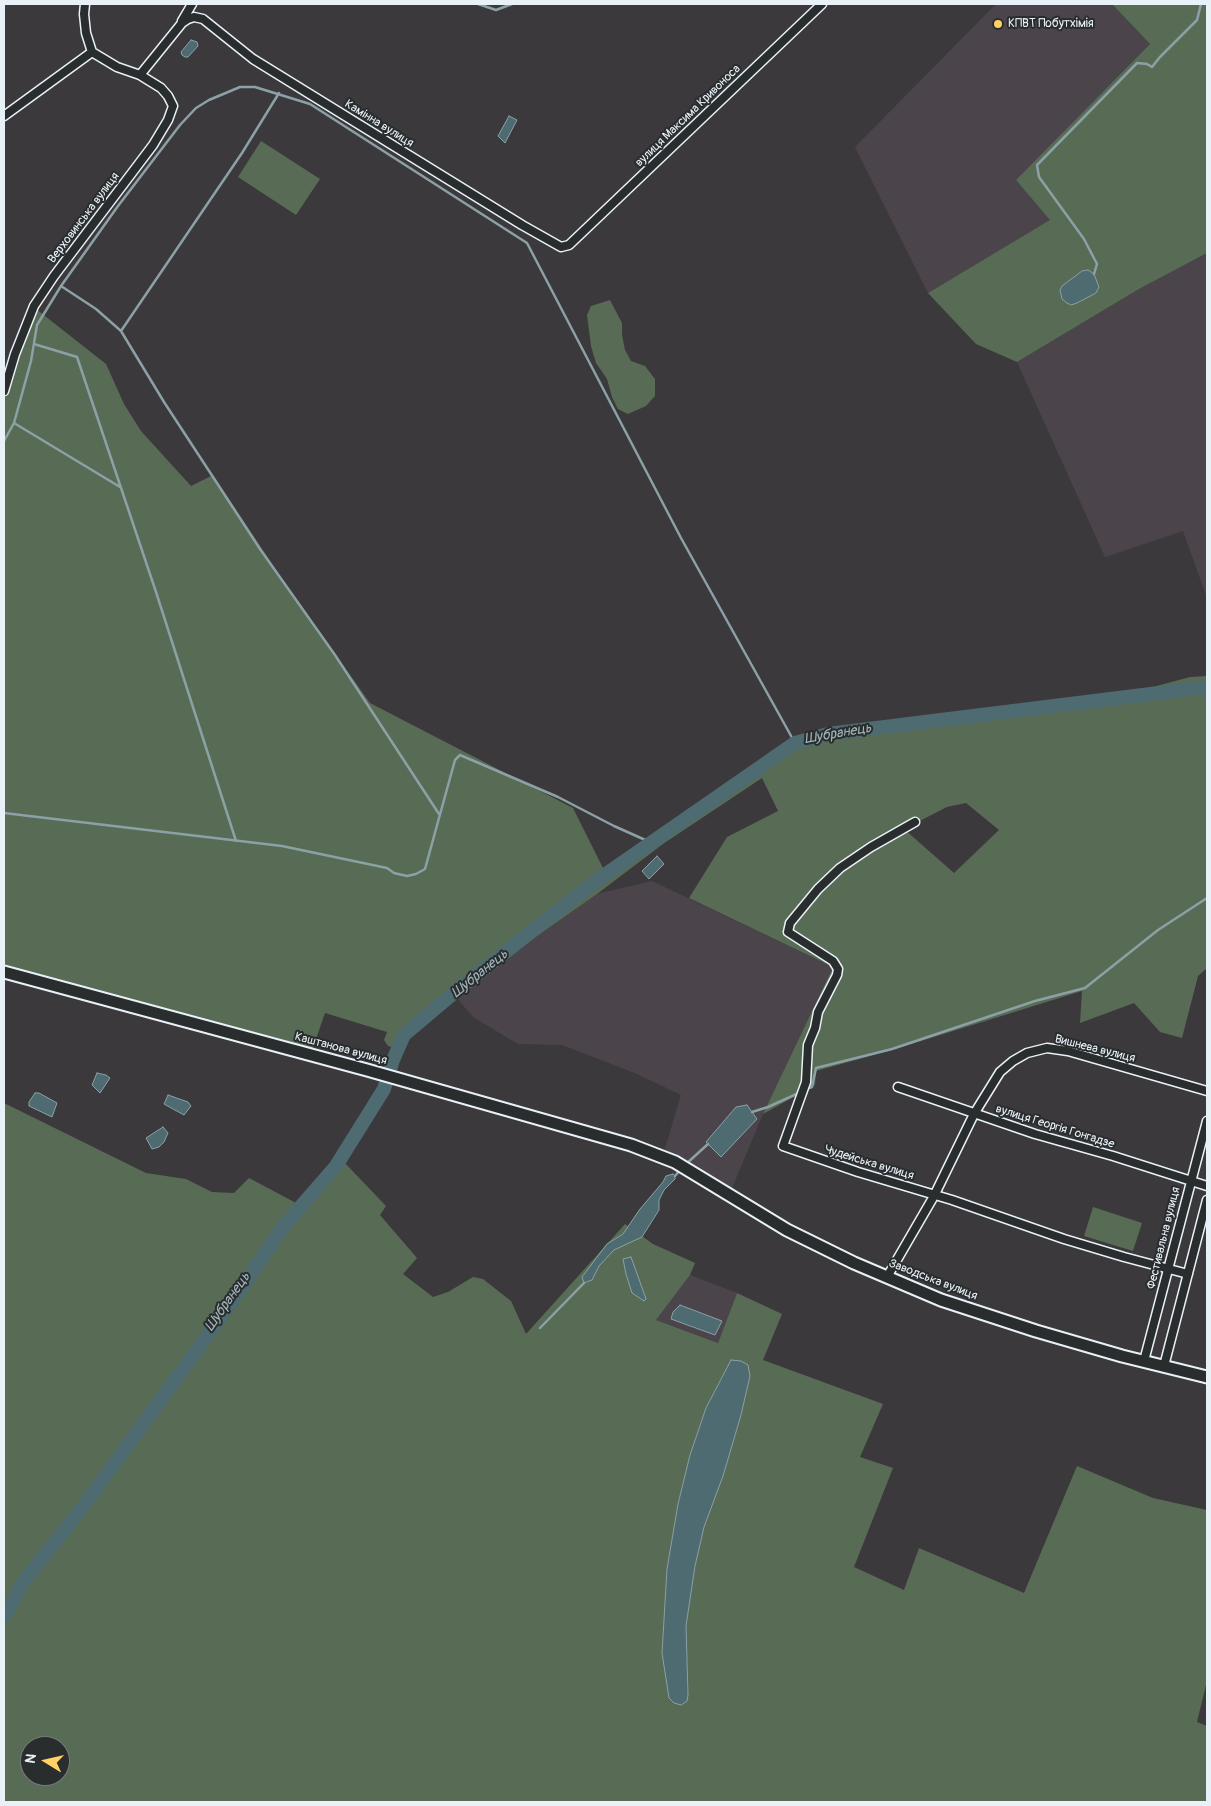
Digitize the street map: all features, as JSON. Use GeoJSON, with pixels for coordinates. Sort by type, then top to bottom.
{"type":"FeatureCollection","features":[{"type":"Feature","properties":{"kind":"main road","name":"Каштанова вулиця"},"geometry":{"type":"LineString","coordinates":[[4,972],[396,1078],[631,1145],[672,1160]]}},
{"type":"Feature","properties":{"kind":"main road","name":"Заводська вулиця"},"geometry":{"type":"LineString","coordinates":[[672,1160],[787,1230],[887,1277],[951,1303],[1036,1331],[1207,1377]]}},
{"type":"Feature","properties":{"kind":"street"},"geometry":{"type":"LineString","coordinates":[[4,116],[92,52],[86,33],[85,4]]}},
{"type":"Feature","properties":{"kind":"street"},"geometry":{"type":"LineString","coordinates":[[140,75],[182,23],[192,4]]}},
{"type":"Feature","properties":{"kind":"street","name":"вулиця Максима Кривоноса"},"geometry":{"type":"LineString","coordinates":[[569,246],[822,4]]}},
{"type":"Feature","properties":{"kind":"street","name":"Камінна вулиця"},"geometry":{"type":"LineString","coordinates":[[182,23],[188,19],[203,19],[253,59],[529,229],[561,247],[569,246]]}},
{"type":"Feature","properties":{"kind":"street","name":"Верховинська вулиця"},"geometry":{"type":"LineString","coordinates":[[4,391],[15,354],[34,306],[54,276],[153,145],[168,120],[173,106],[161,88],[140,75],[117,67],[92,52]]}},
{"type":"Feature","properties":{"kind":"street","name":"Чудейська вулиця"},"geometry":{"type":"LineString","coordinates":[[914,822],[840,868],[818,889],[790,923],[788,932],[832,961],[838,969],[837,975],[818,1012],[815,1028],[808,1045],[806,1082],[783,1145],[784,1147],[960,1203],[1064,1239],[1188,1274]]}},
{"type":"Feature","properties":{"kind":"street","name":"Вишнева вулиця"},"geometry":{"type":"LineString","coordinates":[[887,1277],[934,1196],[974,1114],[1000,1072],[1013,1061],[1027,1053],[1047,1048],[1068,1051],[1207,1091]]}},
{"type":"Feature","properties":{"kind":"street","name":"вулиця Георгія Гонгадзе"},"geometry":{"type":"LineString","coordinates":[[898,1087],[974,1114],[1207,1186]]}},
{"type":"Feature","properties":{"kind":"street","name":"Фестивальна вулиця"},"geometry":{"type":"LineString","coordinates":[[1144,1361],[1207,1121]]}},
{"type":"Feature","properties":{"kind":"street"},"geometry":{"type":"LineString","coordinates":[[1164,1366],[1207,1200]]}},
{"type":"Feature","properties":{"kind":"shaded area"},"geometry":{"type":"Polygon","coordinates":[[[996,4],[1112,4],[1150,44],[1016,180],[1051,220],[928,293],[855,147],[996,4]]]}},
{"type":"Feature","properties":{"kind":"shaded area"},"geometry":{"type":"Polygon","coordinates":[[[1207,253],[1207,598],[1183,531],[1105,557],[1017,362],[1139,289],[1207,253]]]}},
{"type":"Feature","properties":{"kind":"shaded area"},"geometry":{"type":"Polygon","coordinates":[[[652,881],[833,967],[763,1114],[730,1193],[663,1155],[681,1095],[637,1074],[562,1045],[518,1044],[473,1017],[456,997],[503,960],[597,894],[652,881]]]}},
{"type":"Feature","properties":{"kind":"shaded area"},"geometry":{"type":"Polygon","coordinates":[[[690,1275],[737,1293],[718,1343],[656,1320],[690,1275]]]}},
{"type":"Feature","properties":{"kind":"green space"},"geometry":{"type":"Polygon","coordinates":[[[1112,4],[1207,4],[1207,253],[1139,289],[1017,362],[976,344],[928,293],[1050,220],[1016,180],[1150,44],[1112,4]],[[1060,290],[1062,299],[1071,305],[1096,293],[1060,290]]]}},
{"type":"Feature","properties":{"kind":"green space"},"geometry":{"type":"Polygon","coordinates":[[[261,141],[320,179],[296,215],[238,177],[261,141]]]}},
{"type":"Feature","properties":{"kind":"green space"},"geometry":{"type":"Polygon","coordinates":[[[610,300],[622,323],[625,350],[631,361],[645,366],[655,379],[655,396],[646,406],[628,414],[618,409],[612,397],[607,379],[596,363],[591,346],[587,315],[591,306],[610,300]]]}},
{"type":"Feature","properties":{"kind":"green space"},"geometry":{"type":"Polygon","coordinates":[[[31,305],[106,364],[124,404],[141,431],[191,486],[213,475],[286,585],[370,703],[573,808],[603,868],[789,740],[830,730],[1101,701],[1190,677],[1207,676],[1207,968],[1198,976],[1182,1038],[1160,1032],[1134,1003],[1080,1023],[1082,991],[892,1050],[816,1071],[815,1085],[763,1114],[833,967],[689,898],[727,837],[778,811],[762,778],[663,844],[597,894],[503,960],[455,997],[409,1038],[403,1050],[388,1046],[384,1040],[387,1032],[325,1013],[309,1059],[4,977],[4,378],[31,305]],[[966,803],[947,807],[904,829],[954,873],[999,830],[966,803]]]}},
{"type":"Feature","properties":{"kind":"green space"},"geometry":{"type":"Polygon","coordinates":[[[4,1103],[146,1173],[186,1179],[212,1192],[234,1193],[249,1178],[298,1204],[324,1172],[343,1161],[386,1206],[380,1215],[417,1258],[403,1274],[433,1297],[448,1292],[473,1277],[483,1279],[511,1301],[526,1334],[625,1224],[653,1244],[695,1263],[690,1275],[656,1320],[718,1343],[737,1293],[782,1314],[763,1360],[883,1404],[860,1457],[893,1468],[854,1567],[904,1590],[919,1548],[1024,1593],[1077,1466],[1153,1498],[1207,1510],[1207,1681],[1197,1722],[1207,1726],[1207,1802],[4,1802],[4,1103]],[[731,1360],[706,1408],[690,1455],[678,1504],[667,1569],[662,1653],[688,1695],[686,1626],[695,1566],[704,1527],[723,1476],[741,1415],[750,1376],[731,1360]]]}},
{"type":"Feature","properties":{"kind":"green space"},"geometry":{"type":"Polygon","coordinates":[[[1093,1207],[1142,1223],[1133,1251],[1084,1236],[1093,1207]]]}},
{"type":"Feature","properties":{"kind":"water"},"geometry":{"type":"Polygon","coordinates":[[[191,40],[197,42],[198,46],[188,57],[185,57],[181,52],[191,40]]]}},
{"type":"Feature","properties":{"kind":"water"},"geometry":{"type":"Polygon","coordinates":[[[509,116],[517,120],[505,143],[498,136],[509,116]]]}},
{"type":"Feature","properties":{"kind":"water"},"geometry":{"type":"Polygon","coordinates":[[[1088,270],[1094,274],[1099,287],[1096,293],[1077,303],[1071,305],[1067,303],[1062,299],[1060,290],[1062,286],[1082,271],[1088,270]]]}},
{"type":"Feature","properties":{"kind":"water"},"geometry":{"type":"Polygon","coordinates":[[[657,856],[664,864],[649,879],[642,871],[657,856]]]}},
{"type":"Feature","properties":{"kind":"water"},"geometry":{"type":"Polygon","coordinates":[[[97,1073],[110,1078],[100,1093],[92,1085],[97,1073]]]}},
{"type":"Feature","properties":{"kind":"water"},"geometry":{"type":"Polygon","coordinates":[[[35,1093],[39,1093],[57,1103],[52,1117],[29,1106],[29,1102],[35,1093]]]}},
{"type":"Feature","properties":{"kind":"water"},"geometry":{"type":"Polygon","coordinates":[[[168,1095],[188,1102],[191,1106],[184,1115],[164,1104],[168,1095]]]}},
{"type":"Feature","properties":{"kind":"water"},"geometry":{"type":"Polygon","coordinates":[[[747,1105],[757,1119],[721,1157],[706,1142],[736,1107],[747,1105]]]}},
{"type":"Feature","properties":{"kind":"water"},"geometry":{"type":"Polygon","coordinates":[[[163,1127],[168,1133],[164,1142],[159,1147],[152,1149],[146,1138],[163,1127]]]}},
{"type":"Feature","properties":{"kind":"water"},"geometry":{"type":"Polygon","coordinates":[[[673,1174],[675,1179],[664,1190],[659,1200],[659,1210],[642,1237],[614,1250],[599,1266],[592,1280],[584,1283],[582,1277],[607,1244],[623,1234],[666,1176],[673,1174]]]}},
{"type":"Feature","properties":{"kind":"water"},"geometry":{"type":"Polygon","coordinates":[[[631,1257],[646,1299],[644,1301],[632,1293],[626,1274],[623,1259],[631,1257]]]}},
{"type":"Feature","properties":{"kind":"water"},"geometry":{"type":"Polygon","coordinates":[[[680,1305],[722,1321],[715,1335],[671,1319],[673,1312],[680,1305]]]}},
{"type":"Feature","properties":{"kind":"water"},"geometry":{"type":"Polygon","coordinates":[[[731,1360],[741,1361],[748,1365],[750,1376],[723,1476],[704,1527],[695,1566],[686,1626],[688,1695],[687,1701],[681,1705],[674,1703],[669,1698],[662,1653],[667,1569],[678,1504],[690,1455],[706,1408],[731,1360]]]}},
{"type":"Feature","properties":{"kind":"waterway"},"geometry":{"type":"LineString","coordinates":[[478,4],[496,10],[512,4]]}},
{"type":"Feature","properties":{"kind":"waterway"},"geometry":{"type":"LineString","coordinates":[[1094,274],[1097,264],[1084,239],[1039,177],[1037,165],[1137,63],[1147,64],[1152,67],[1197,20],[1201,4]]}},
{"type":"Feature","properties":{"kind":"waterway"},"geometry":{"type":"LineString","coordinates":[[120,487],[14,423],[31,361],[37,325],[61,286],[118,206],[180,125],[196,108],[209,100],[240,87],[255,87],[310,104],[527,243],[681,538],[795,743]]}},
{"type":"Feature","properties":{"kind":"waterway"},"geometry":{"type":"LineString","coordinates":[[121,331],[242,153],[279,93]]}},
{"type":"Feature","properties":{"kind":"waterway"},"geometry":{"type":"LineString","coordinates":[[61,286],[96,309],[121,331],[164,402],[260,549],[335,655],[439,814]]}},
{"type":"Feature","properties":{"kind":"waterway"},"geometry":{"type":"LineString","coordinates":[[34,344],[77,357],[156,592],[236,841]]}},
{"type":"Feature","properties":{"kind":"waterway"},"geometry":{"type":"LineString","coordinates":[[4,441],[14,423]]}},
{"type":"Feature","properties":{"kind":"waterway","name":"Шубранець"},"geometry":{"type":"LineString","coordinates":[[4,1617],[23,1582],[79,1512],[239,1292],[282,1228],[336,1166],[384,1089],[393,1060],[404,1035],[462,986],[596,881],[795,743],[828,734],[1207,687]]}},
{"type":"Feature","properties":{"kind":"waterway"},"geometry":{"type":"LineString","coordinates":[[4,813],[282,846],[387,868],[394,873],[407,876],[425,869],[455,760],[460,755],[558,797],[652,843]]}},
{"type":"Feature","properties":{"kind":"waterway"},"geometry":{"type":"LineString","coordinates":[[806,1089],[812,1087],[816,1068],[892,1049],[1035,1001],[1085,988],[1158,930],[1207,898]]}},
{"type":"Feature","properties":{"kind":"waterway"},"geometry":{"type":"LineString","coordinates":[[752,1112],[801,1092]]}},
{"type":"Feature","properties":{"kind":"waterway"},"geometry":{"type":"LineString","coordinates":[[685,1165],[708,1144]]}},
{"type":"Feature","properties":{"kind":"waterway"},"geometry":{"type":"LineString","coordinates":[[675,1176],[681,1169]]}},
{"type":"Feature","properties":{"kind":"waterway"},"geometry":{"type":"LineString","coordinates":[[540,1328],[584,1283]]}},
{"type":"Feature","properties":{"kind":"place","name":"КПВТ Побутхімія"},"geometry":{"type":"Point","coordinates":[998,24]}}]}
